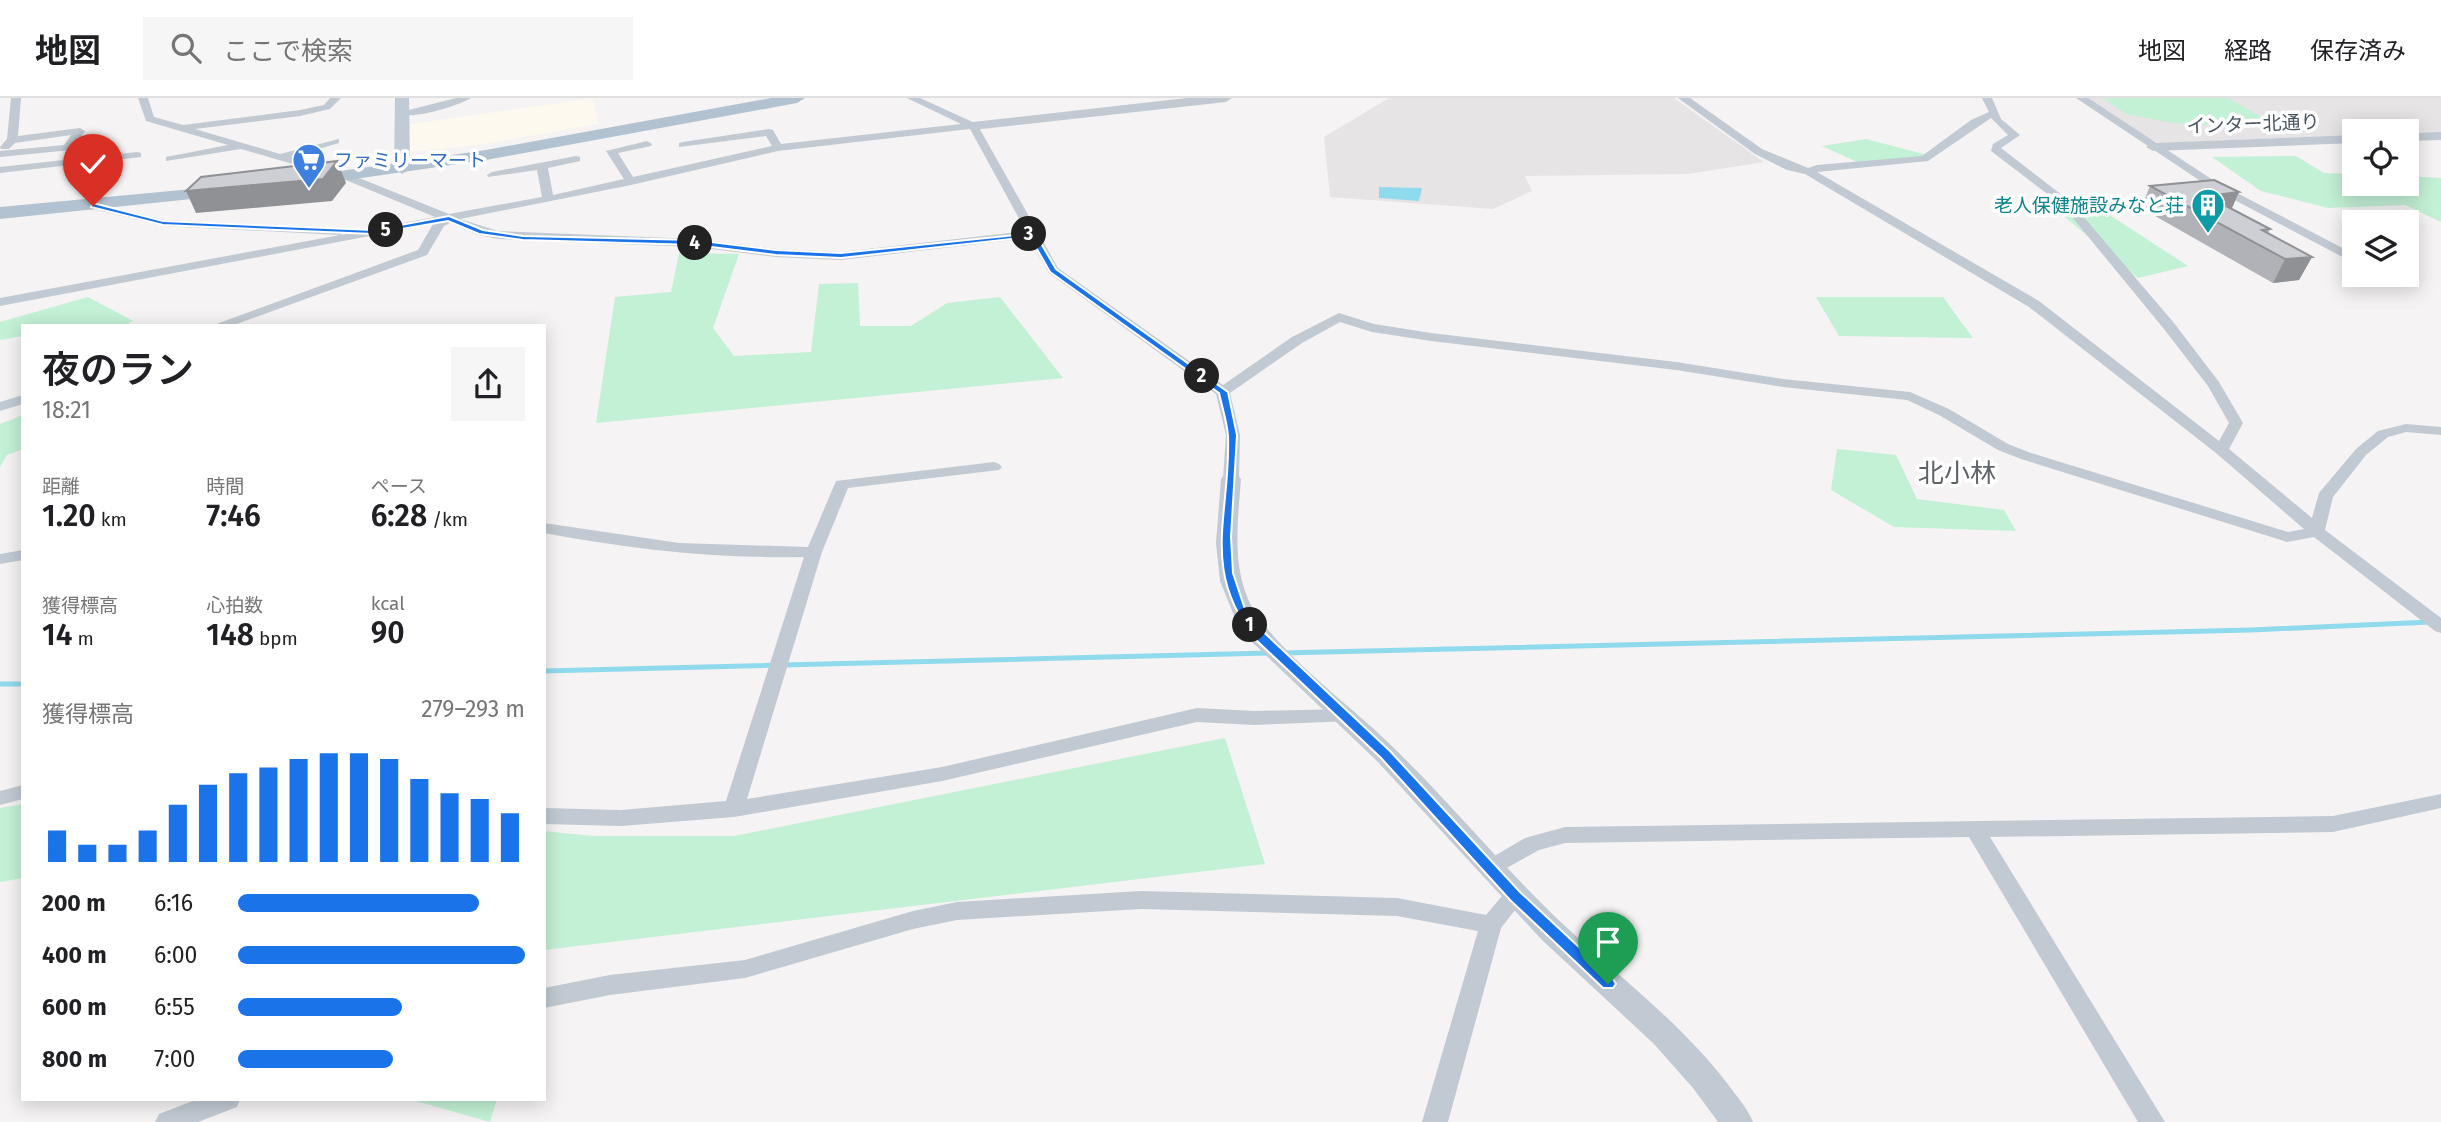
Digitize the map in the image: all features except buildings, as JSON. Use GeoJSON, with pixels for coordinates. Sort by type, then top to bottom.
{"type":"FeatureCollection","features":[{"type":"Feature","properties":{"kind":"main road"},"geometry":{"type":"LineString","coordinates":[[402,166],[768,98]]}},
{"type":"Feature","properties":{"kind":"main road"},"geometry":{"type":"LineString","coordinates":[[288,180],[402,166],[797,98]]}},
{"type":"Feature","properties":{"kind":"main road"},"geometry":{"type":"LineString","coordinates":[[402,103],[402,166]]}},
{"type":"Feature","properties":{"kind":"main road"},"geometry":{"type":"LineString","coordinates":[[246,186],[93,206],[0,211],[246,186]]}},
{"type":"Feature","properties":{"kind":"street"},"geometry":{"type":"LineString","coordinates":[[0,153],[12,140],[16,98]]}},
{"type":"Feature","properties":{"kind":"street"},"geometry":{"type":"LineString","coordinates":[[143,98],[150,119],[337,174],[482,232],[523,238],[695,243],[776,253],[841,256],[1032,234]]}},
{"type":"Feature","properties":{"kind":"street"},"geometry":{"type":"LineString","coordinates":[[180,128],[300,113],[327,107],[336,98]]}},
{"type":"Feature","properties":{"kind":"street"},"geometry":{"type":"LineString","coordinates":[[394,98],[402,103],[432,109],[466,98]]}},
{"type":"Feature","properties":{"kind":"street"},"geometry":{"type":"LineString","coordinates":[[402,103],[408,98]]}},
{"type":"Feature","properties":{"kind":"street"},"geometry":{"type":"LineString","coordinates":[[912,98],[973,126],[1053,270],[1223,392],[1233,435],[1226,537],[1227,563],[1239,609],[1260,637],[1346,716],[1492,868],[1515,896],[1665,1035],[1704,1078],[1737,1122]]}},
{"type":"Feature","properties":{"kind":"street"},"geometry":{"type":"LineString","coordinates":[[0,302],[449,219],[631,182],[778,148],[1226,98]]}},
{"type":"Feature","properties":{"kind":"street"},"geometry":{"type":"LineString","coordinates":[[1683,98],[1748,146],[1796,170],[1809,172],[2034,304],[2441,627]]}},
{"type":"Feature","properties":{"kind":"street"},"geometry":{"type":"LineString","coordinates":[[1987,98],[1994,114],[2015,135],[1996,149],[2067,204],[2156,309],[2214,385],[2236,423],[2221,450]]}},
{"type":"Feature","properties":{"kind":"street"},"geometry":{"type":"LineString","coordinates":[[2081,98],[2212,184],[2342,253]]}},
{"type":"Feature","properties":{"kind":"street"},"geometry":{"type":"LineString","coordinates":[[1809,172],[1817,168],[1924,159],[1937,153],[1978,119],[1994,114]]}},
{"type":"Feature","properties":{"kind":"street"},"geometry":{"type":"LineString","coordinates":[[0,121],[14,119]]}},
{"type":"Feature","properties":{"kind":"street"},"geometry":{"type":"LineString","coordinates":[[0,153],[66,148],[80,131],[12,140]]}},
{"type":"Feature","properties":{"kind":"street"},"geometry":{"type":"LineString","coordinates":[[691,167],[681,140],[769,132],[778,148]]}},
{"type":"Feature","properties":{"kind":"street"},"geometry":{"type":"LineString","coordinates":[[2419,137],[2441,136]]}},
{"type":"Feature","properties":{"kind":"street","name":"インター北通り"},"geometry":{"type":"LineString","coordinates":[[2153,147],[2342,139]]}},
{"type":"Feature","properties":{"kind":"street"},"geometry":{"type":"LineString","coordinates":[[279,158],[335,141]]}},
{"type":"Feature","properties":{"kind":"street"},"geometry":{"type":"LineString","coordinates":[[631,182],[611,151],[647,144]]}},
{"type":"Feature","properties":{"kind":"street"},"geometry":{"type":"LineString","coordinates":[[170,159],[239,146]]}},
{"type":"Feature","properties":{"kind":"street"},"geometry":{"type":"LineString","coordinates":[[0,170],[137,155]]}},
{"type":"Feature","properties":{"kind":"street"},"geometry":{"type":"LineString","coordinates":[[492,175],[576,159]]}},
{"type":"Feature","properties":{"kind":"street"},"geometry":{"type":"LineString","coordinates":[[542,166],[548,199]]}},
{"type":"Feature","properties":{"kind":"street"},"geometry":{"type":"LineString","coordinates":[[0,180],[112,167],[101,179]]}},
{"type":"Feature","properties":{"kind":"street"},"geometry":{"type":"LineString","coordinates":[[93,206],[163,223],[373,232]]}},
{"type":"Feature","properties":{"kind":"street"},"geometry":{"type":"LineString","coordinates":[[223,324],[423,252],[439,224],[449,219]]}},
{"type":"Feature","properties":{"kind":"street"},"geometry":{"type":"LineString","coordinates":[[1223,392],[1297,340],[1339,317],[1372,328],[1431,337],[1676,366],[1783,383],[1910,396],[1944,412],[2003,447],[2026,456],[2287,537],[2317,531]]}},
{"type":"Feature","properties":{"kind":"street"},"geometry":{"type":"LineString","coordinates":[[0,407],[21,400]]}},
{"type":"Feature","properties":{"kind":"street"},"geometry":{"type":"LineString","coordinates":[[2317,531],[2325,496],[2361,452],[2383,434],[2406,428],[2441,431]]}},
{"type":"Feature","properties":{"kind":"street"},"geometry":{"type":"LineString","coordinates":[[734,809],[814,552],[842,484],[994,467]]}},
{"type":"Feature","properties":{"kind":"street"},"geometry":{"type":"LineString","coordinates":[[546,528],[599,539],[692,550],[751,554],[814,552]]}},
{"type":"Feature","properties":{"kind":"street"},"geometry":{"type":"LineString","coordinates":[[0,559],[21,555]]}},
{"type":"Feature","properties":{"kind":"street"},"geometry":{"type":"LineString","coordinates":[[546,816],[621,818],[734,809],[942,774],[1197,715],[1255,718],[1346,716]]}},
{"type":"Feature","properties":{"kind":"street"},"geometry":{"type":"LineString","coordinates":[[0,797],[21,792]]}},
{"type":"Feature","properties":{"kind":"street"},"geometry":{"type":"LineString","coordinates":[[1492,868],[1532,844],[1565,835],[2333,824],[2441,801]]}},
{"type":"Feature","properties":{"kind":"street"},"geometry":{"type":"LineString","coordinates":[[1975,828],[2152,1122]]}},
{"type":"Feature","properties":{"kind":"street"},"geometry":{"type":"LineString","coordinates":[[1435,1122],[1491,925],[1515,896]]}},
{"type":"Feature","properties":{"kind":"street"},"geometry":{"type":"LineString","coordinates":[[546,998],[610,985],[745,970],[914,920],[957,911],[1141,900],[1397,906],[1491,925]]}},
{"type":"Feature","properties":{"kind":"street"},"geometry":{"type":"LineString","coordinates":[[168,1122],[223,1101]]}},
{"type":"Feature","properties":{"kind":"shaded area"},"geometry":{"type":"Polygon","coordinates":[[[593,98],[599,124],[478,145],[410,152],[411,124],[593,98]]]}},
{"type":"Feature","properties":{"kind":"shaded area"},"geometry":{"type":"Polygon","coordinates":[[[1389,98],[1674,98],[1764,162],[1688,174],[1525,176],[1532,191],[1493,209],[1330,197],[1324,137],[1389,98]]]}},
{"type":"Feature","properties":{"kind":"shaded area"},"geometry":{"type":"Polygon","coordinates":[[[2086,98],[2441,98],[2441,132],[2419,132],[2419,119],[2342,119],[2342,135],[2160,143],[2146,138],[2086,98]]]}},
{"type":"Feature","properties":{"kind":"green space"},"geometry":{"type":"Polygon","coordinates":[[[2103,98],[2228,98],[2272,123],[2234,126],[2173,123],[2126,114],[2103,98]]]}},
{"type":"Feature","properties":{"kind":"green space"},"geometry":{"type":"Polygon","coordinates":[[[1866,139],[1935,157],[1866,166],[1822,146],[1866,139]]]}},
{"type":"Feature","properties":{"kind":"green space"},"geometry":{"type":"Polygon","coordinates":[[[2296,156],[2324,173],[2342,174],[2342,196],[2419,196],[2419,177],[2441,178],[2441,222],[2405,205],[2328,208],[2261,191],[2212,157],[2296,156]]]}},
{"type":"Feature","properties":{"kind":"green space"},"geometry":{"type":"Polygon","coordinates":[[[2099,208],[2188,266],[2138,278],[2060,213],[2099,208]]]}},
{"type":"Feature","properties":{"kind":"green space"},"geometry":{"type":"Polygon","coordinates":[[[679,253],[739,254],[713,328],[734,356],[811,352],[819,284],[858,283],[860,326],[911,326],[947,303],[1000,297],[1063,378],[596,423],[615,297],[671,292],[679,253]]]}},
{"type":"Feature","properties":{"kind":"green space"},"geometry":{"type":"Polygon","coordinates":[[[88,297],[133,321],[128,324],[21,324],[21,336],[0,340],[0,322],[88,297]]]}},
{"type":"Feature","properties":{"kind":"green space"},"geometry":{"type":"Polygon","coordinates":[[[1816,297],[1943,297],[1973,338],[1839,336],[1816,297]]]}},
{"type":"Feature","properties":{"kind":"green space"},"geometry":{"type":"Polygon","coordinates":[[[21,416],[21,450],[7,455],[0,467],[0,424],[21,416]]]}},
{"type":"Feature","properties":{"kind":"green space"},"geometry":{"type":"Polygon","coordinates":[[[1837,449],[1896,455],[1917,499],[2004,510],[2016,531],[1894,527],[1831,490],[1837,449]]]}},
{"type":"Feature","properties":{"kind":"green space"},"geometry":{"type":"Polygon","coordinates":[[[1225,738],[1265,864],[546,950],[546,831],[593,836],[734,836],[1225,738]]]}},
{"type":"Feature","properties":{"kind":"green space"},"geometry":{"type":"Polygon","coordinates":[[[21,804],[21,878],[0,882],[0,808],[21,804]]]}},
{"type":"Feature","properties":{"kind":"green space"},"geometry":{"type":"Polygon","coordinates":[[[416,1101],[496,1101],[490,1122],[416,1101]]]}},
{"type":"Feature","properties":{"kind":"water"},"geometry":{"type":"Polygon","coordinates":[[[1379,187],[1422,188],[1419,201],[1379,198],[1379,187]]]}},
{"type":"Feature","properties":{"kind":"waterway"},"geometry":{"type":"LineString","coordinates":[[1282,653],[2251,630],[2430,622]]}},
{"type":"Feature","properties":{"kind":"waterway"},"geometry":{"type":"LineString","coordinates":[[546,671],[1269,653]]}},
{"type":"Feature","properties":{"kind":"waterway"},"geometry":{"type":"LineString","coordinates":[[0,684],[21,684]]}},
{"type":"Feature","properties":{"kind":"place","name":"ファミリーマート"},"geometry":{"type":"Point","coordinates":[309,190]}},
{"type":"Feature","properties":{"kind":"place","name":"老人保健施設みなと荘"},"geometry":{"type":"Point","coordinates":[2208,235]}},
{"type":"Feature","properties":{"kind":"district","name":"北小林"},"geometry":{"type":"Point","coordinates":[1957,473]}},
{"type":"Feature","properties":{"kind":"route"},"geometry":{"type":"LineString","coordinates":[[93,206],[163,223],[373,232],[449,219],[482,232],[523,238],[695,243],[776,253],[841,256],[1032,234],[1050,267],[1065,280],[1091,295],[1223,392],[1233,435],[1226,537],[1228,573],[1239,609],[1249,625],[1386,755],[1515,896],[1608,984]]}}]}
